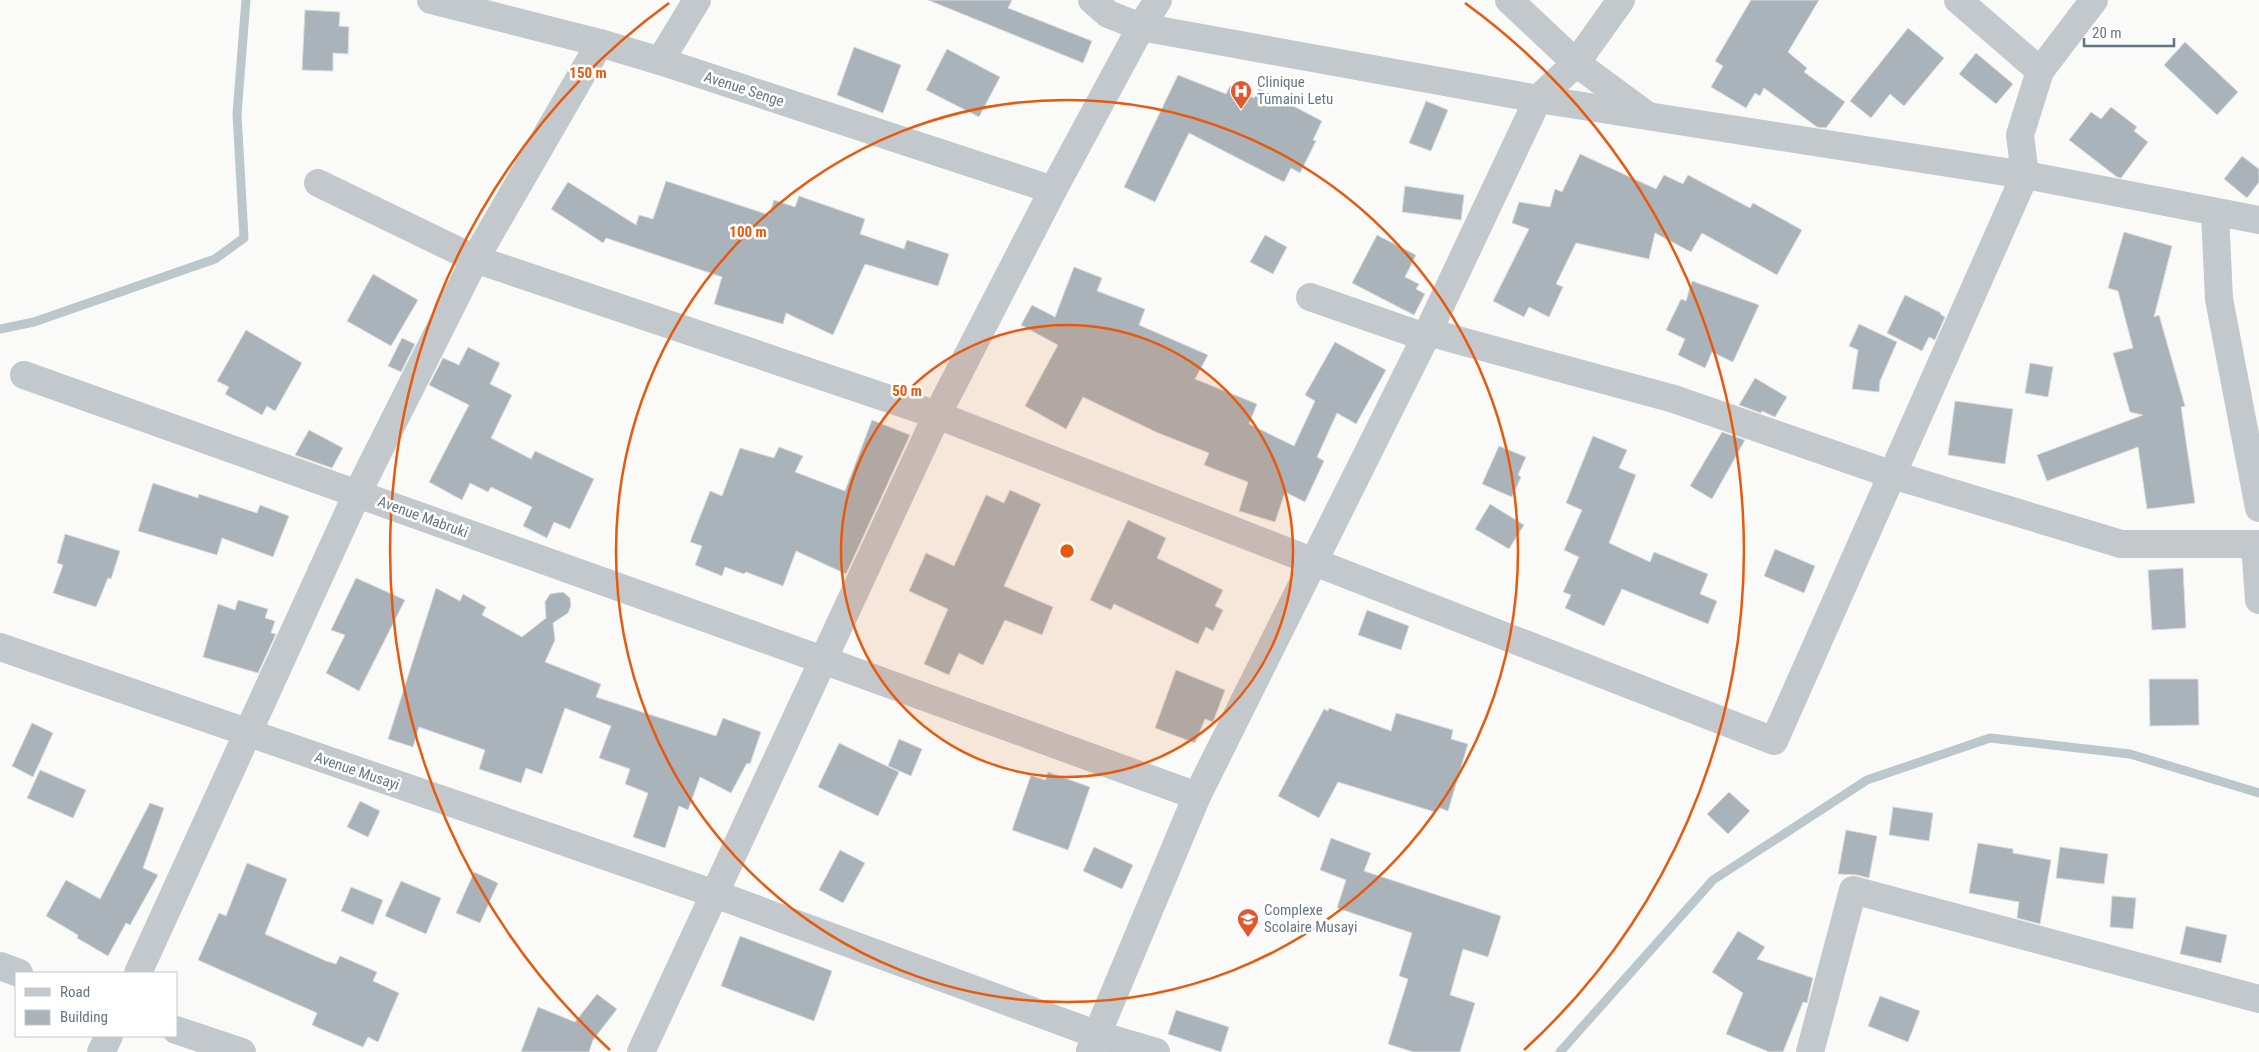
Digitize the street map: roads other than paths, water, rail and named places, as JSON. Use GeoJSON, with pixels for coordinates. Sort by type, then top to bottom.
{"type":"FeatureCollection","features":[{"type":"Feature","properties":{"kind":"street","name":"Avenue Senge"},"geometry":{"type":"LineString","coordinates":[[431,0],[600,43],[660,61],[1053,190]]}},
{"type":"Feature","properties":{"kind":"street"},"geometry":{"type":"LineString","coordinates":[[660,61],[697,0]]}},
{"type":"Feature","properties":{"kind":"street"},"geometry":{"type":"LineString","coordinates":[[1092,0],[1108,14],[1141,27],[1538,99],[2025,175],[2259,220]]}},
{"type":"Feature","properties":{"kind":"street"},"geometry":{"type":"LineString","coordinates":[[641,1052],[937,415],[1053,190],[1141,27],[1158,0]]}},
{"type":"Feature","properties":{"kind":"street"},"geometry":{"type":"LineString","coordinates":[[1509,0],[1576,63],[1648,116]]}},
{"type":"Feature","properties":{"kind":"street"},"geometry":{"type":"LineString","coordinates":[[1094,1043],[1197,796],[1315,562],[1426,335],[1538,99],[1576,63],[1621,0]]}},
{"type":"Feature","properties":{"kind":"street"},"geometry":{"type":"LineString","coordinates":[[1958,0],[2040,71]]}},
{"type":"Feature","properties":{"kind":"street"},"geometry":{"type":"LineString","coordinates":[[318,183],[476,259],[937,415],[1774,741],[2025,175],[2020,135],[2040,71],[2094,0]]}},
{"type":"Feature","properties":{"kind":"street"},"geometry":{"type":"LineString","coordinates":[[138,972],[357,494],[476,259],[600,43]]}},
{"type":"Feature","properties":{"kind":"street"},"geometry":{"type":"LineString","coordinates":[[2215,213],[2219,299],[2259,508]]}},
{"type":"Feature","properties":{"kind":"street"},"geometry":{"type":"LineString","coordinates":[[1310,297],[1426,335],[1674,399],[1893,475],[2121,544],[2257,544],[2259,600]]}},
{"type":"Feature","properties":{"kind":"street","name":"Avenue Mabruki"},"geometry":{"type":"LineString","coordinates":[[24,375],[823,660],[1197,796]]}},
{"type":"Feature","properties":{"kind":"street","name":"Avenue Musayi"},"geometry":{"type":"LineString","coordinates":[[0,647],[715,894],[1094,1043],[1156,1052]]}},
{"type":"Feature","properties":{"kind":"street"},"geometry":{"type":"LineString","coordinates":[[1810,1052],[1853,890],[2259,999]]}},
{"type":"Feature","properties":{"kind":"street"},"geometry":{"type":"LineString","coordinates":[[0,966],[16,972]]}},
{"type":"Feature","properties":{"kind":"street"},"geometry":{"type":"LineString","coordinates":[[178,1031],[242,1052]]}},
{"type":"Feature","properties":{"kind":"street"},"geometry":{"type":"LineString","coordinates":[[101,1052],[108,1037]]}},
{"type":"Feature","properties":{"kind":"waterway"},"geometry":{"type":"LineString","coordinates":[[0,329],[34,322],[215,259],[244,238],[237,114],[246,0]]}},
{"type":"Feature","properties":{"kind":"waterway"},"geometry":{"type":"LineString","coordinates":[[1560,1052],[1713,880],[1867,780],[1990,738],[2130,754],[2259,793]]}},
{"type":"Feature","properties":{"kind":"place","name":"Clinique Tumaini Letu"},"geometry":{"type":"Point","coordinates":[1241,110]}},
{"type":"Feature","properties":{"kind":"place","name":"Complexe Scolaire Musayi"},"geometry":{"type":"Point","coordinates":[1248,938]}}]}
